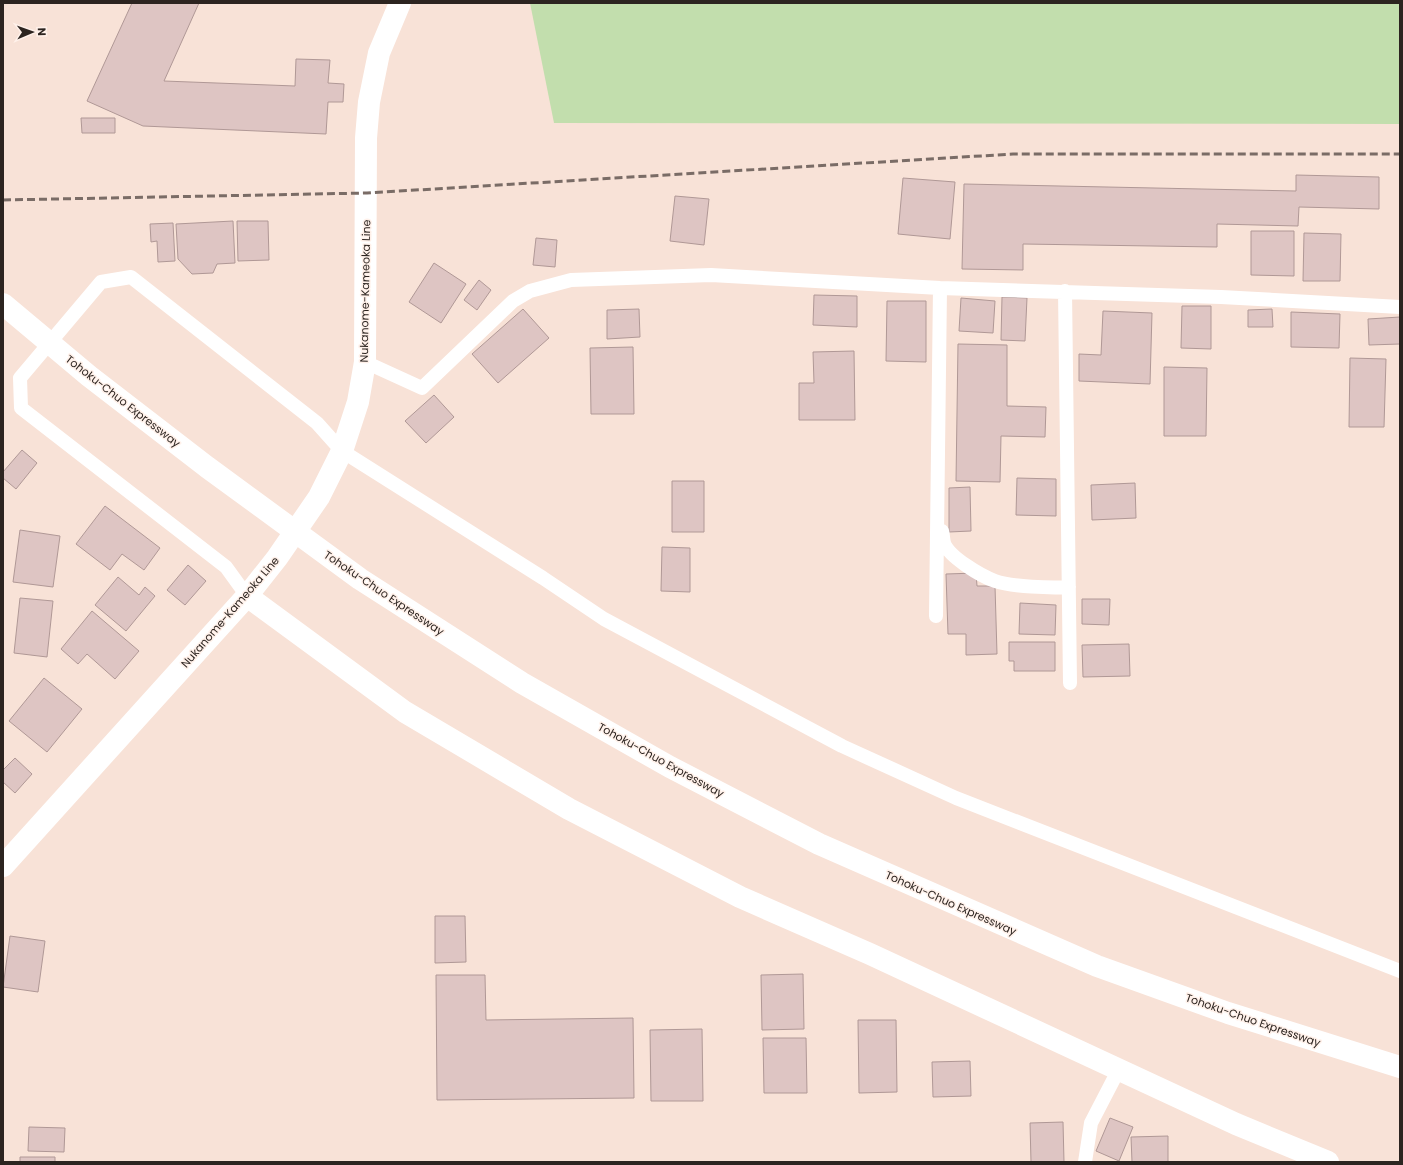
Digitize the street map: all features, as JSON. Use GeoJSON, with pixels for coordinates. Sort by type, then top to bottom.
{"type":"FeatureCollection","features":[{"type":"Feature","properties":{"kind":"main road","name":"Nukanome-Kameoka Line"},"geometry":{"type":"LineString","coordinates":[[3,866],[247,596],[278,558],[319,498],[342,451],[358,402],[365,362],[366,138],[369,102],[379,53],[400,3]]}},
{"type":"Feature","properties":{"kind":"main road","name":"Tohoku-Chuo Expressway"},"geometry":{"type":"LineString","coordinates":[[3,304],[89,376],[207,467],[360,579],[522,683],[670,767],[819,844],[1097,966],[1228,1013],[1400,1067]]}},
{"type":"Feature","properties":{"kind":"main road"},"geometry":{"type":"LineString","coordinates":[[247,596],[405,712],[569,809],[740,897],[870,954],[1120,1068],[1236,1124],[1328,1162]]}},
{"type":"Feature","properties":{"kind":"lane"},"geometry":{"type":"LineString","coordinates":[[365,362],[422,388],[513,301],[530,290],[571,280],[711,275],[940,288],[1221,297],[1400,307]]}},
{"type":"Feature","properties":{"kind":"lane"},"geometry":{"type":"LineString","coordinates":[[247,596],[226,567],[20,408],[20,378],[101,282],[131,277],[317,423],[342,451],[523,565],[604,619],[842,746],[956,798],[1400,971]]}},
{"type":"Feature","properties":{"kind":"lane"},"geometry":{"type":"LineString","coordinates":[[936,616],[940,288]]}},
{"type":"Feature","properties":{"kind":"lane"},"geometry":{"type":"LineString","coordinates":[[1065,291],[1070,683]]}},
{"type":"Feature","properties":{"kind":"lane"},"geometry":{"type":"LineString","coordinates":[[938,514],[944,544],[971,568],[996,581],[1051,588],[1069,587]]}},
{"type":"Feature","properties":{"kind":"lane"},"geometry":{"type":"LineString","coordinates":[[1085,1162],[1091,1123],[1120,1068]]}},
{"type":"Feature","properties":{"kind":"green space"},"geometry":{"type":"Polygon","coordinates":[[[530,3],[1400,3],[1400,124],[554,123],[530,3]]]}},
{"type":"Feature","properties":{"kind":"building"},"geometry":{"type":"Polygon","coordinates":[[[132,3],[199,3],[164,81],[295,86],[296,59],[330,60],[328,83],[344,84],[343,102],[328,102],[326,134],[143,126],[87,101],[132,3]]]}},
{"type":"Feature","properties":{"kind":"building"},"geometry":{"type":"Polygon","coordinates":[[[81,118],[115,118],[115,133],[82,133],[81,118]]]}},
{"type":"Feature","properties":{"kind":"building"},"geometry":{"type":"Polygon","coordinates":[[[1296,175],[1379,177],[1379,209],[1299,207],[1298,226],[1217,224],[1217,247],[1023,244],[1023,270],[962,269],[964,184],[1296,191],[1296,175]]]}},
{"type":"Feature","properties":{"kind":"building"},"geometry":{"type":"Polygon","coordinates":[[[903,178],[955,182],[950,239],[898,234],[903,178]]]}},
{"type":"Feature","properties":{"kind":"building"},"geometry":{"type":"Polygon","coordinates":[[[675,196],[709,199],[704,245],[670,241],[675,196]]]}},
{"type":"Feature","properties":{"kind":"building"},"geometry":{"type":"Polygon","coordinates":[[[233,221],[235,263],[217,264],[213,273],[192,274],[178,259],[176,224],[233,221]]]}},
{"type":"Feature","properties":{"kind":"building"},"geometry":{"type":"Polygon","coordinates":[[[237,221],[268,221],[269,260],[238,261],[237,221]]]}},
{"type":"Feature","properties":{"kind":"building"},"geometry":{"type":"Polygon","coordinates":[[[173,223],[175,261],[158,262],[157,241],[151,242],[150,224],[173,223]]]}},
{"type":"Feature","properties":{"kind":"building"},"geometry":{"type":"Polygon","coordinates":[[[1251,231],[1294,231],[1294,276],[1251,275],[1251,231]]]}},
{"type":"Feature","properties":{"kind":"building"},"geometry":{"type":"Polygon","coordinates":[[[1304,233],[1341,234],[1340,281],[1303,281],[1304,233]]]}},
{"type":"Feature","properties":{"kind":"building"},"geometry":{"type":"Polygon","coordinates":[[[536,238],[557,240],[555,267],[533,265],[536,238]]]}},
{"type":"Feature","properties":{"kind":"building"},"geometry":{"type":"Polygon","coordinates":[[[434,263],[466,284],[441,323],[409,302],[434,263]]]}},
{"type":"Feature","properties":{"kind":"building"},"geometry":{"type":"Polygon","coordinates":[[[479,280],[491,290],[477,310],[464,300],[479,280]]]}},
{"type":"Feature","properties":{"kind":"building"},"geometry":{"type":"Polygon","coordinates":[[[814,295],[857,296],[857,327],[813,325],[814,295]]]}},
{"type":"Feature","properties":{"kind":"building"},"geometry":{"type":"Polygon","coordinates":[[[1002,297],[1027,298],[1025,341],[1001,340],[1002,297]]]}},
{"type":"Feature","properties":{"kind":"building"},"geometry":{"type":"Polygon","coordinates":[[[961,298],[995,301],[993,333],[959,331],[961,298]]]}},
{"type":"Feature","properties":{"kind":"building"},"geometry":{"type":"Polygon","coordinates":[[[887,301],[926,301],[926,362],[886,361],[887,301]]]}},
{"type":"Feature","properties":{"kind":"building"},"geometry":{"type":"Polygon","coordinates":[[[1182,306],[1211,306],[1211,349],[1181,348],[1182,306]]]}},
{"type":"Feature","properties":{"kind":"building"},"geometry":{"type":"Polygon","coordinates":[[[523,309],[549,338],[498,383],[472,354],[523,309]]]}},
{"type":"Feature","properties":{"kind":"building"},"geometry":{"type":"Polygon","coordinates":[[[639,309],[640,337],[607,339],[607,310],[639,309]]]}},
{"type":"Feature","properties":{"kind":"building"},"geometry":{"type":"Polygon","coordinates":[[[1272,309],[1273,327],[1248,327],[1248,310],[1272,309]]]}},
{"type":"Feature","properties":{"kind":"building"},"geometry":{"type":"Polygon","coordinates":[[[1103,311],[1152,313],[1150,384],[1079,381],[1079,354],[1101,355],[1103,311]]]}},
{"type":"Feature","properties":{"kind":"building"},"geometry":{"type":"Polygon","coordinates":[[[1291,312],[1340,314],[1339,348],[1291,347],[1291,312]]]}},
{"type":"Feature","properties":{"kind":"building"},"geometry":{"type":"Polygon","coordinates":[[[1400,317],[1400,344],[1369,345],[1368,319],[1400,317]]]}},
{"type":"Feature","properties":{"kind":"building"},"geometry":{"type":"Polygon","coordinates":[[[958,344],[1007,345],[1007,406],[1046,407],[1045,437],[1001,436],[1000,482],[956,481],[958,344]]]}},
{"type":"Feature","properties":{"kind":"building"},"geometry":{"type":"Polygon","coordinates":[[[633,347],[634,414],[591,414],[590,348],[633,347]]]}},
{"type":"Feature","properties":{"kind":"building"},"geometry":{"type":"Polygon","coordinates":[[[854,351],[855,420],[799,420],[799,383],[814,383],[813,352],[854,351]]]}},
{"type":"Feature","properties":{"kind":"building"},"geometry":{"type":"Polygon","coordinates":[[[1350,358],[1386,359],[1384,427],[1349,427],[1350,358]]]}},
{"type":"Feature","properties":{"kind":"building"},"geometry":{"type":"Polygon","coordinates":[[[1164,367],[1207,368],[1206,436],[1164,436],[1164,367]]]}},
{"type":"Feature","properties":{"kind":"building"},"geometry":{"type":"Polygon","coordinates":[[[434,395],[454,417],[426,443],[405,421],[434,395]]]}},
{"type":"Feature","properties":{"kind":"building"},"geometry":{"type":"Polygon","coordinates":[[[22,450],[37,463],[16,489],[3,478],[3,472],[22,450]]]}},
{"type":"Feature","properties":{"kind":"building"},"geometry":{"type":"Polygon","coordinates":[[[1017,478],[1056,479],[1056,516],[1016,515],[1017,478]]]}},
{"type":"Feature","properties":{"kind":"building"},"geometry":{"type":"Polygon","coordinates":[[[672,481],[704,481],[704,532],[672,532],[672,481]]]}},
{"type":"Feature","properties":{"kind":"building"},"geometry":{"type":"Polygon","coordinates":[[[1135,483],[1136,518],[1092,520],[1091,485],[1135,483]]]}},
{"type":"Feature","properties":{"kind":"building"},"geometry":{"type":"Polygon","coordinates":[[[970,487],[971,531],[949,532],[949,488],[970,487]]]}},
{"type":"Feature","properties":{"kind":"building"},"geometry":{"type":"Polygon","coordinates":[[[105,506],[160,548],[144,570],[122,554],[110,570],[76,544],[105,506]]]}},
{"type":"Feature","properties":{"kind":"building"},"geometry":{"type":"Polygon","coordinates":[[[20,530],[60,536],[53,587],[13,582],[20,530]]]}},
{"type":"Feature","properties":{"kind":"building"},"geometry":{"type":"Polygon","coordinates":[[[662,547],[690,548],[690,592],[661,591],[662,547]]]}},
{"type":"Feature","properties":{"kind":"building"},"geometry":{"type":"Polygon","coordinates":[[[188,565],[206,581],[185,605],[167,590],[188,565]]]}},
{"type":"Feature","properties":{"kind":"building"},"geometry":{"type":"Polygon","coordinates":[[[976,573],[977,586],[995,586],[997,654],[966,655],[966,634],[948,634],[946,574],[976,573]]]}},
{"type":"Feature","properties":{"kind":"building"},"geometry":{"type":"Polygon","coordinates":[[[118,577],[139,595],[145,587],[155,596],[126,631],[95,605],[118,577]]]}},
{"type":"Feature","properties":{"kind":"building"},"geometry":{"type":"Polygon","coordinates":[[[20,598],[53,601],[47,657],[14,653],[20,598]]]}},
{"type":"Feature","properties":{"kind":"building"},"geometry":{"type":"Polygon","coordinates":[[[1082,599],[1110,599],[1109,625],[1082,624],[1082,599]]]}},
{"type":"Feature","properties":{"kind":"building"},"geometry":{"type":"Polygon","coordinates":[[[1020,603],[1056,605],[1055,635],[1019,634],[1020,603]]]}},
{"type":"Feature","properties":{"kind":"building"},"geometry":{"type":"Polygon","coordinates":[[[92,611],[139,651],[115,679],[87,654],[78,664],[61,649],[92,611]]]}},
{"type":"Feature","properties":{"kind":"building"},"geometry":{"type":"Polygon","coordinates":[[[1009,642],[1055,642],[1055,671],[1014,671],[1014,661],[1009,661],[1009,642]]]}},
{"type":"Feature","properties":{"kind":"building"},"geometry":{"type":"Polygon","coordinates":[[[1129,644],[1130,676],[1083,677],[1082,645],[1129,644]]]}},
{"type":"Feature","properties":{"kind":"building"},"geometry":{"type":"Polygon","coordinates":[[[44,678],[82,709],[47,752],[9,721],[44,678]]]}},
{"type":"Feature","properties":{"kind":"building"},"geometry":{"type":"Polygon","coordinates":[[[15,758],[32,774],[15,793],[3,782],[3,770],[15,758]]]}},
{"type":"Feature","properties":{"kind":"building"},"geometry":{"type":"Polygon","coordinates":[[[435,916],[465,916],[466,962],[435,963],[435,916]]]}},
{"type":"Feature","properties":{"kind":"building"},"geometry":{"type":"Polygon","coordinates":[[[10,936],[45,941],[38,992],[3,987],[10,936]]]}},
{"type":"Feature","properties":{"kind":"building"},"geometry":{"type":"Polygon","coordinates":[[[803,974],[804,1029],[762,1030],[761,975],[803,974]]]}},
{"type":"Feature","properties":{"kind":"building"},"geometry":{"type":"Polygon","coordinates":[[[436,975],[485,975],[486,1020],[633,1018],[634,1098],[437,1100],[436,975]]]}},
{"type":"Feature","properties":{"kind":"building"},"geometry":{"type":"Polygon","coordinates":[[[858,1020],[896,1020],[897,1092],[859,1093],[858,1020]]]}},
{"type":"Feature","properties":{"kind":"building"},"geometry":{"type":"Polygon","coordinates":[[[702,1029],[703,1101],[651,1101],[650,1030],[702,1029]]]}},
{"type":"Feature","properties":{"kind":"building"},"geometry":{"type":"Polygon","coordinates":[[[763,1038],[806,1038],[807,1093],[764,1093],[763,1038]]]}},
{"type":"Feature","properties":{"kind":"building"},"geometry":{"type":"Polygon","coordinates":[[[970,1061],[971,1096],[933,1097],[932,1062],[970,1061]]]}},
{"type":"Feature","properties":{"kind":"building"},"geometry":{"type":"Polygon","coordinates":[[[1110,1118],[1133,1127],[1119,1161],[1096,1151],[1110,1118]]]}},
{"type":"Feature","properties":{"kind":"building"},"geometry":{"type":"Polygon","coordinates":[[[1063,1122],[1064,1162],[1031,1162],[1030,1123],[1063,1122]]]}},
{"type":"Feature","properties":{"kind":"building"},"geometry":{"type":"Polygon","coordinates":[[[29,1127],[65,1128],[64,1152],[28,1151],[29,1127]]]}},
{"type":"Feature","properties":{"kind":"building"},"geometry":{"type":"Polygon","coordinates":[[[1168,1136],[1168,1162],[1132,1162],[1131,1137],[1168,1136]]]}},
{"type":"Feature","properties":{"kind":"building"},"geometry":{"type":"Polygon","coordinates":[[[20,1157],[55,1157],[55,1162],[20,1162],[20,1157]]]}},
{"type":"Feature","properties":{"kind":"railway"},"geometry":{"type":"LineString","coordinates":[[3,200],[367,193],[1013,154],[1400,154]]}}]}
